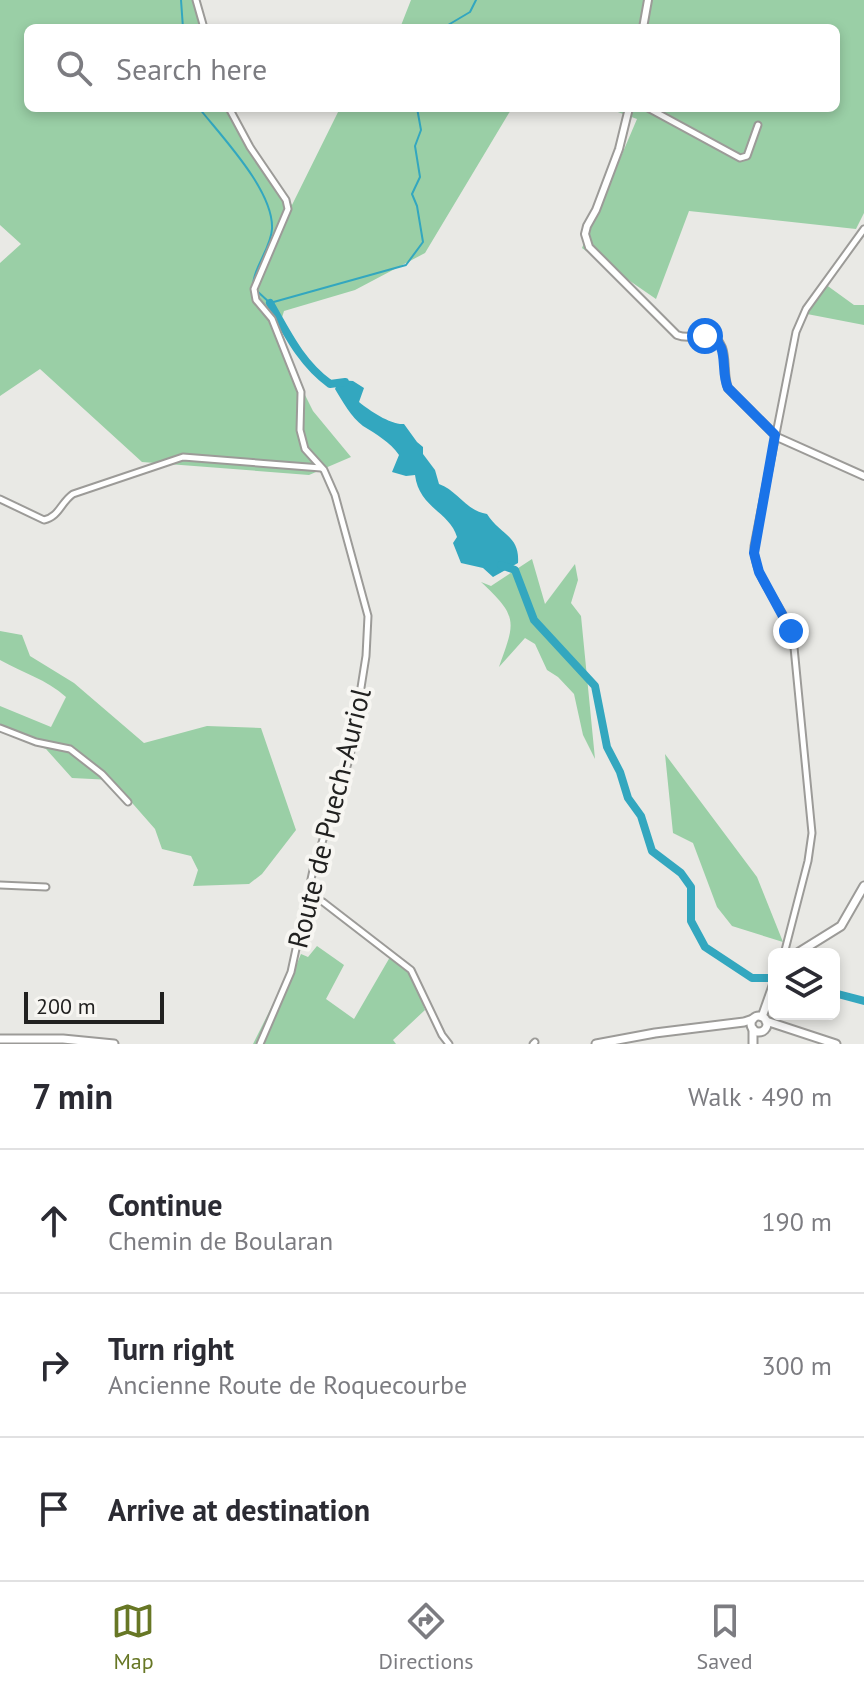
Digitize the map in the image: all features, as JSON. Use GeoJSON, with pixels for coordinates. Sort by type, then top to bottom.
{"type":"FeatureCollection","features":[{"type":"Feature","properties":{"kind":"main road"},"geometry":{"type":"LineString","coordinates":[[806,948],[841,926],[864,886]]}},
{"type":"Feature","properties":{"kind":"main road"},"geometry":{"type":"LineString","coordinates":[[755,1044],[768,1003]]}},
{"type":"Feature","properties":{"kind":"main road"},"geometry":{"type":"LineString","coordinates":[[721,1026],[753,1029],[762,1023]]}},
{"type":"Feature","properties":{"kind":"main road"},"geometry":{"type":"LineString","coordinates":[[596,1044],[655,1033],[762,1023],[836,1044]]}},
{"type":"Feature","properties":{"kind":"main road"},"geometry":{"type":"LineString","coordinates":[[753,1029],[755,1044]]}},
{"type":"Feature","properties":{"kind":"main road"},"geometry":{"type":"LineString","coordinates":[[0,1039],[63,1039],[114,1044]]}},
{"type":"Feature","properties":{"kind":"street"},"geometry":{"type":"LineString","coordinates":[[196,0],[203,24]]}},
{"type":"Feature","properties":{"kind":"street"},"geometry":{"type":"LineString","coordinates":[[644,24],[648,0]]}},
{"type":"Feature","properties":{"kind":"street","name":"Route de Puech-Auriol"},"geometry":{"type":"LineString","coordinates":[[231,112],[250,147],[286,200],[288,209],[254,287],[256,300],[272,319],[301,392],[300,430],[305,449],[322,468],[335,495],[368,616],[366,656],[354,738],[322,840],[291,972],[260,1044]]}},
{"type":"Feature","properties":{"kind":"street"},"geometry":{"type":"LineString","coordinates":[[628,112],[619,149],[587,226],[586,241],[677,335],[688,339],[709,336],[716,340],[723,351],[724,378],[728,388],[775,435],[864,476]]}},
{"type":"Feature","properties":{"kind":"street"},"geometry":{"type":"LineString","coordinates":[[655,112],[740,158],[747,156],[758,125]]}},
{"type":"Feature","properties":{"kind":"street"},"geometry":{"type":"LineString","coordinates":[[786,948],[808,861],[812,825],[793,637],[783,612],[759,572],[754,553],[792,348],[802,316],[864,229]]}},
{"type":"Feature","properties":{"kind":"street"},"geometry":{"type":"LineString","coordinates":[[0,499],[40,520],[56,515],[73,494],[176,459],[188,457],[322,468]]}},
{"type":"Feature","properties":{"kind":"street"},"geometry":{"type":"LineString","coordinates":[[0,728],[36,742],[70,749],[102,774],[128,802]]}},
{"type":"Feature","properties":{"kind":"street"},"geometry":{"type":"LineString","coordinates":[[0,885],[46,887]]}},
{"type":"Feature","properties":{"kind":"street"},"geometry":{"type":"LineString","coordinates":[[308,896],[323,902],[411,970],[449,1044]]}},
{"type":"Feature","properties":{"kind":"green space"},"geometry":{"type":"Polygon","coordinates":[[[0,0],[198,0],[205,24],[24,24],[24,112],[232,112],[292,205],[338,112],[510,112],[425,253],[355,290],[284,311],[276,337],[313,411],[351,457],[309,475],[142,462],[40,369],[0,396],[0,263],[21,244],[0,225],[0,0]]]}},
{"type":"Feature","properties":{"kind":"green space"},"geometry":{"type":"Polygon","coordinates":[[[411,0],[864,0],[864,213],[856,229],[689,211],[656,299],[582,248],[637,119],[618,112],[840,112],[840,24],[402,24],[411,0]]]}},
{"type":"Feature","properties":{"kind":"green space"},"geometry":{"type":"Polygon","coordinates":[[[825,284],[854,305],[864,305],[864,325],[807,314],[825,284]]]}},
{"type":"Feature","properties":{"kind":"green space"},"geometry":{"type":"Polygon","coordinates":[[[532,559],[545,604],[575,564],[578,580],[571,603],[581,616],[595,759],[583,735],[574,694],[547,670],[535,644],[525,638],[499,667],[508,640],[510,621],[508,612],[481,582],[491,586],[532,559]]]}},
{"type":"Feature","properties":{"kind":"green space"},"geometry":{"type":"Polygon","coordinates":[[[0,631],[22,635],[30,656],[74,683],[144,743],[207,726],[261,728],[296,830],[262,874],[249,884],[193,886],[198,870],[191,856],[162,849],[155,829],[112,780],[72,778],[46,749],[0,732],[0,706],[51,727],[66,697],[0,660],[0,631]]]}},
{"type":"Feature","properties":{"kind":"green space"},"geometry":{"type":"Polygon","coordinates":[[[665,754],[757,877],[783,942],[732,926],[717,907],[693,843],[673,833],[665,754]]]}},
{"type":"Feature","properties":{"kind":"green space"},"geometry":{"type":"Polygon","coordinates":[[[317,946],[344,965],[326,999],[354,1019],[390,957],[413,977],[425,1010],[393,1040],[396,1044],[253,1044],[275,1000],[282,999],[301,954],[308,957],[317,946]]]}},
{"type":"Feature","properties":{"kind":"water"},"geometry":{"type":"Polygon","coordinates":[[[339,380],[353,381],[364,388],[359,402],[387,420],[404,424],[423,447],[423,454],[435,470],[439,484],[473,509],[487,514],[516,546],[518,563],[493,577],[483,568],[461,563],[453,543],[457,537],[448,521],[422,495],[415,475],[392,472],[399,455],[351,414],[335,389],[339,380]]]}},
{"type":"Feature","properties":{"kind":"waterway"},"geometry":{"type":"LineString","coordinates":[[181,0],[183,24]]}},
{"type":"Feature","properties":{"kind":"waterway"},"geometry":{"type":"LineString","coordinates":[[450,24],[470,12],[476,0]]}},
{"type":"Feature","properties":{"kind":"waterway"},"geometry":{"type":"LineString","coordinates":[[202,112],[245,165],[265,198],[270,214],[271,236],[253,287]]}},
{"type":"Feature","properties":{"kind":"waterway"},"geometry":{"type":"LineString","coordinates":[[257,291],[270,303],[406,265],[423,242],[412,194],[420,177],[415,146],[421,130],[418,112]]}},
{"type":"Feature","properties":{"kind":"waterway"},"geometry":{"type":"LineString","coordinates":[[270,303],[311,367],[330,384],[345,382]]}},
{"type":"Feature","properties":{"kind":"waterway"},"geometry":{"type":"LineString","coordinates":[[501,565],[515,570],[534,620],[595,686],[607,747],[620,772],[628,798],[641,816],[652,851],[681,873],[691,887],[691,921],[705,947],[752,978],[768,978]]}},
{"type":"Feature","properties":{"kind":"waterway"},"geometry":{"type":"LineString","coordinates":[[840,995],[864,1001]]}},
{"type":"Feature","properties":{"kind":"route"},"geometry":{"type":"LineString","coordinates":[[705,336],[716,340],[722,348],[724,378],[728,388],[775,435],[754,553],[759,572],[791,631]]}}]}
